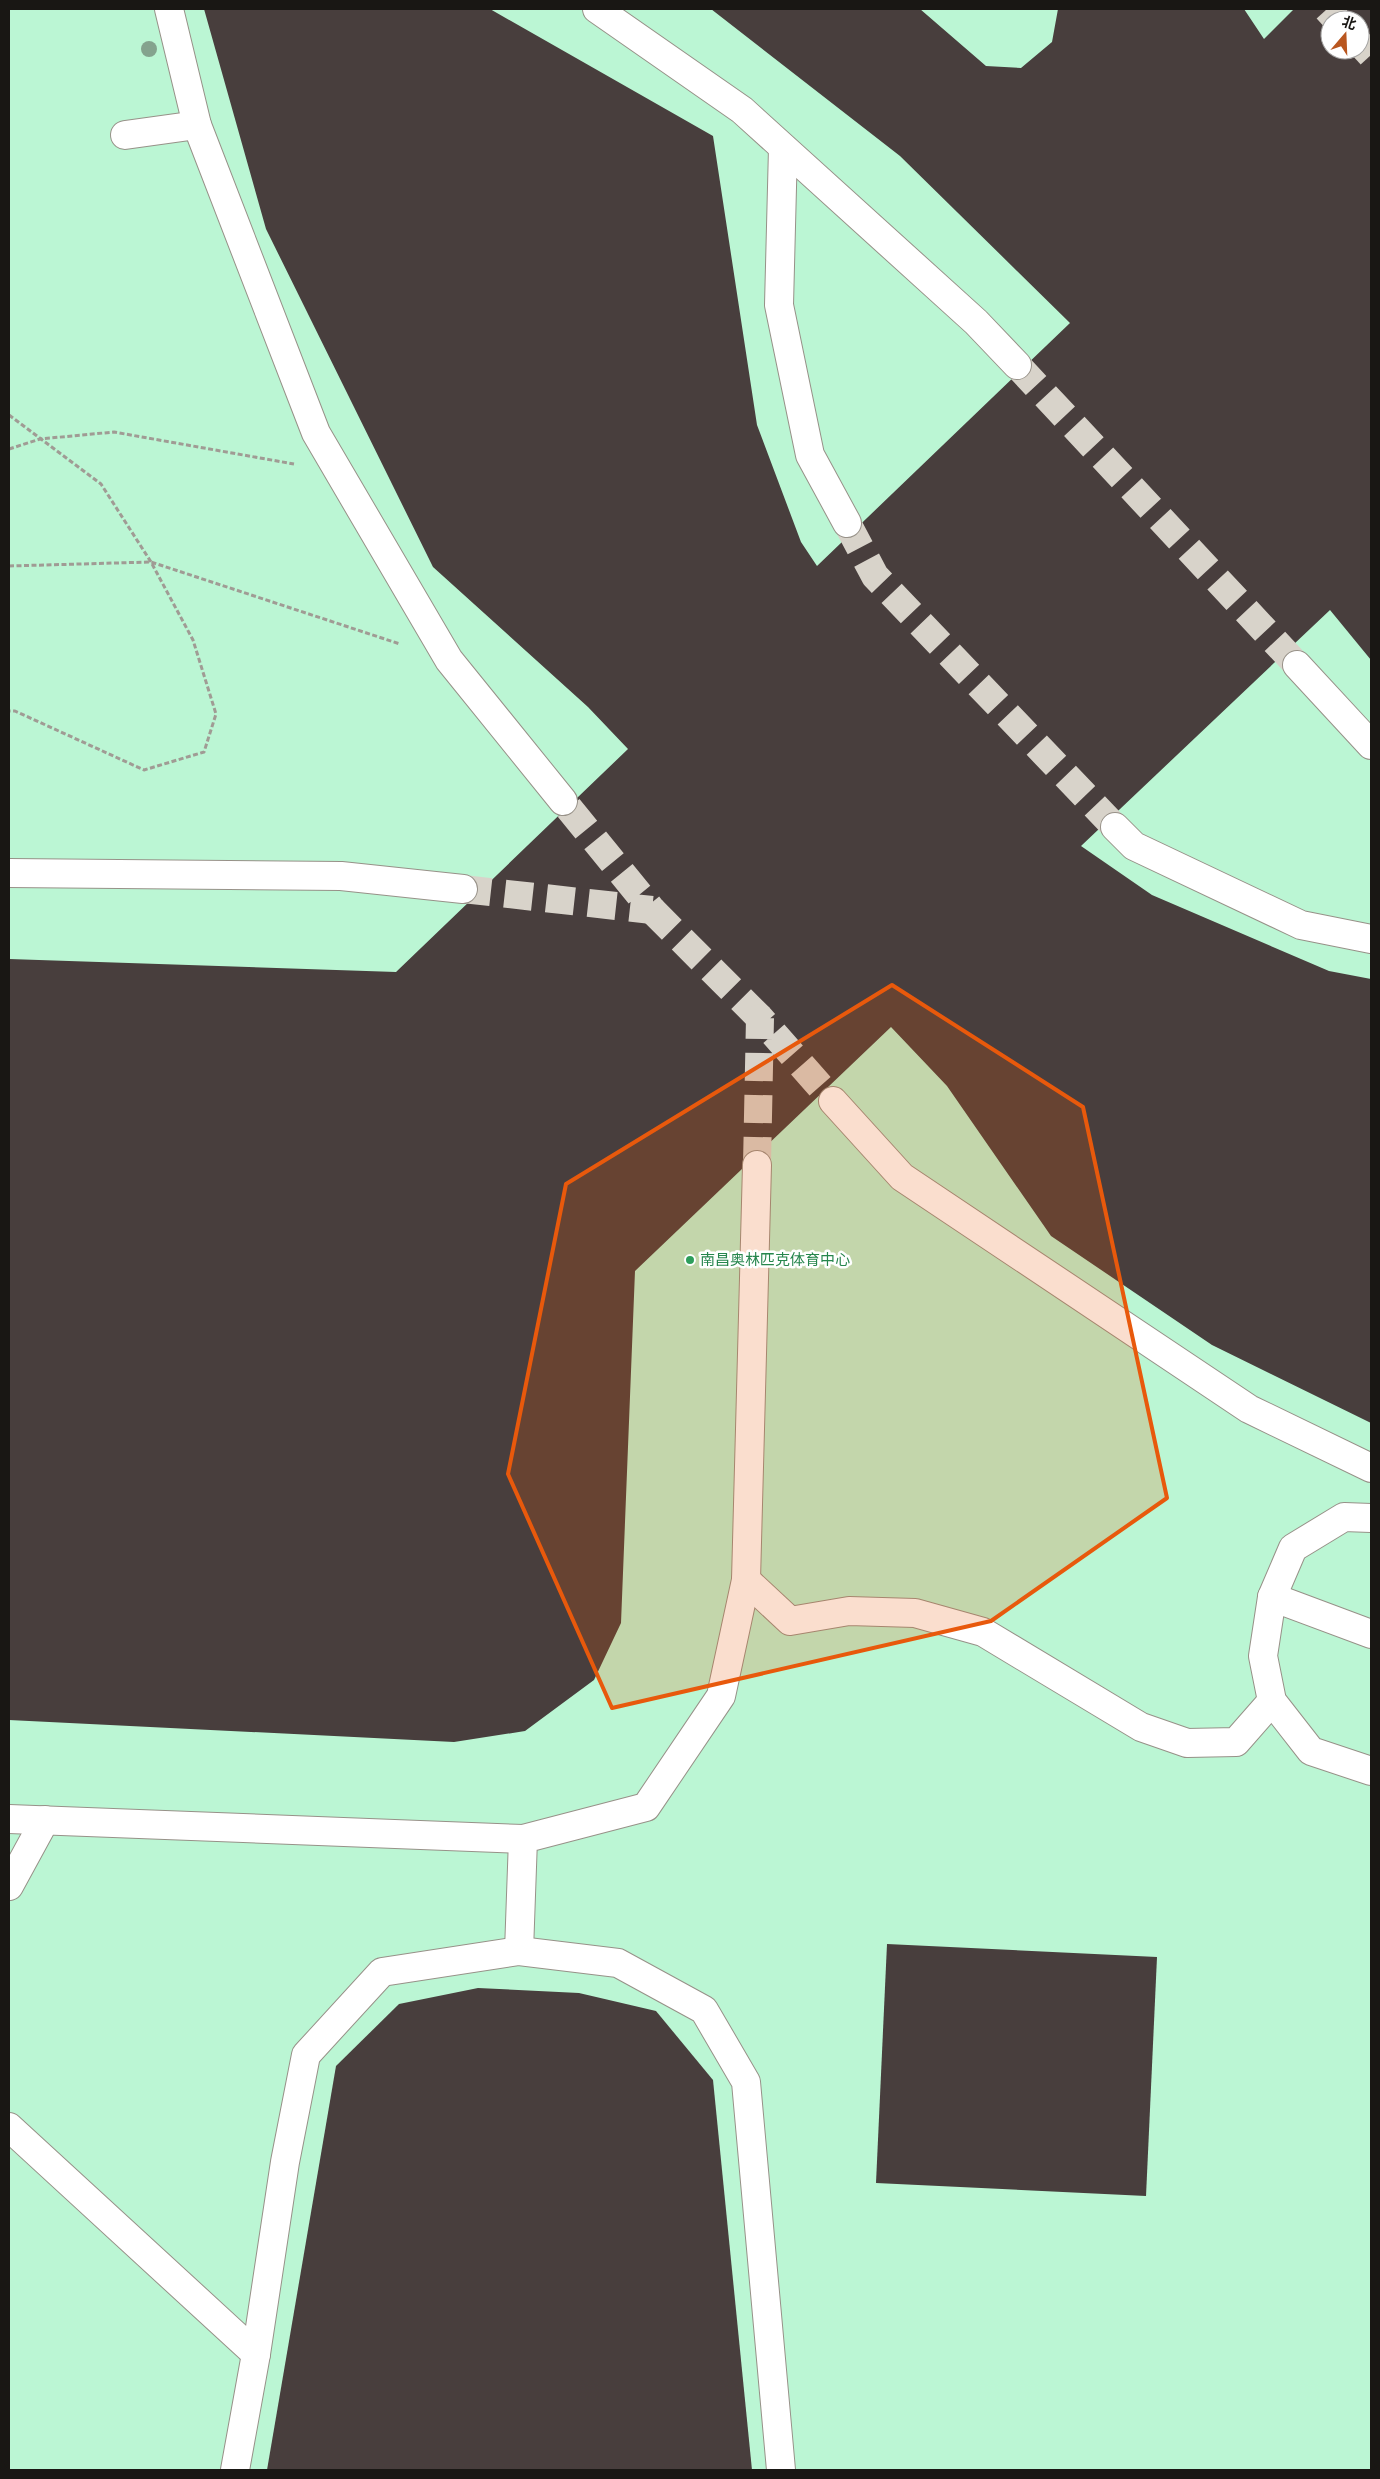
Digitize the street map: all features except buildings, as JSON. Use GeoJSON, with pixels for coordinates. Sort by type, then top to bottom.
{"type":"FeatureCollection","features":[{"type":"Feature","properties":{"kind":"street"},"geometry":{"type":"LineString","coordinates":[[169,9],[197,125],[316,433],[448,660],[563,801]]}},
{"type":"Feature","properties":{"kind":"street"},"geometry":{"type":"LineString","coordinates":[[597,9],[742,110],[976,322],[1017,365]]}},
{"type":"Feature","properties":{"kind":"street"},"geometry":{"type":"LineString","coordinates":[[125,135],[197,125]]}},
{"type":"Feature","properties":{"kind":"street"},"geometry":{"type":"LineString","coordinates":[[783,148],[779,305],[810,455],[847,523]]}},
{"type":"Feature","properties":{"kind":"street"},"geometry":{"type":"LineString","coordinates":[[1297,665],[1371,745]]}},
{"type":"Feature","properties":{"kind":"street"},"geometry":{"type":"LineString","coordinates":[[1115,826],[1134,846],[1301,924],[1371,939]]}},
{"type":"Feature","properties":{"kind":"street"},"geometry":{"type":"LineString","coordinates":[[9,873],[15,871],[341,876],[463,889]]}},
{"type":"Feature","properties":{"kind":"street"},"geometry":{"type":"LineString","coordinates":[[833,1101],[902,1177],[1249,1409],[1371,1468]]}},
{"type":"Feature","properties":{"kind":"street"},"geometry":{"type":"LineString","coordinates":[[9,1819],[523,1839],[646,1807],[721,1696],[746,1580],[757,1165]]}},
{"type":"Feature","properties":{"kind":"street"},"geometry":{"type":"LineString","coordinates":[[1371,1518],[1344,1518],[1293,1548],[1272,1597],[1263,1656],[1272,1700],[1311,1751],[1371,1771]]}},
{"type":"Feature","properties":{"kind":"street"},"geometry":{"type":"LineString","coordinates":[[746,1580],[790,1620],[849,1611],[915,1613],[983,1632],[1141,1727],[1187,1742],[1236,1742],[1272,1700]]}},
{"type":"Feature","properties":{"kind":"street"},"geometry":{"type":"LineString","coordinates":[[1272,1597],[1371,1634]]}},
{"type":"Feature","properties":{"kind":"street"},"geometry":{"type":"LineString","coordinates":[[9,1886],[45,1820]]}},
{"type":"Feature","properties":{"kind":"street"},"geometry":{"type":"LineString","coordinates":[[519,1951],[523,1839]]}},
{"type":"Feature","properties":{"kind":"street"},"geometry":{"type":"LineString","coordinates":[[235,2470],[256,2354],[285,2162],[306,2056],[382,1972],[519,1951],[618,1963],[704,2010],[746,2082],[781,2470]]}},
{"type":"Feature","properties":{"kind":"street"},"geometry":{"type":"LineString","coordinates":[[9,2127],[256,2354]]}},
{"type":"Feature","properties":{"kind":"path"},"geometry":{"type":"LineString","coordinates":[[9,415],[101,484],[151,562],[193,640],[216,714],[204,752],[144,770],[81,740],[9,710]]}},
{"type":"Feature","properties":{"kind":"path"},"geometry":{"type":"LineString","coordinates":[[9,449],[40,439],[114,432],[339,472]]}},
{"type":"Feature","properties":{"kind":"path"},"geometry":{"type":"LineString","coordinates":[[9,566],[151,562],[448,660]]}},
{"type":"Feature","properties":{"kind":"highlighted area"},"geometry":{"type":"Polygon","coordinates":[[[892,985],[1083,1107],[1167,1498],[991,1621],[612,1708],[508,1474],[566,1184],[892,985]]]}},
{"type":"Feature","properties":{"kind":"green space","name":"南昌奥林匹克体育中心"},"geometry":{"type":"Polygon","coordinates":[[[9,9],[1371,9],[1371,2470],[9,2470],[9,9]]]}},
{"type":"Feature","properties":{"kind":"tunnel"},"geometry":{"type":"LineString","coordinates":[[1017,365],[1297,665]]}},
{"type":"Feature","properties":{"kind":"tunnel"},"geometry":{"type":"LineString","coordinates":[[847,523],[875,576],[1115,827]]}},
{"type":"Feature","properties":{"kind":"tunnel"},"geometry":{"type":"LineString","coordinates":[[463,889],[652,910],[563,801]]}},
{"type":"Feature","properties":{"kind":"tunnel"},"geometry":{"type":"LineString","coordinates":[[652,910],[760,1018]]}},
{"type":"Feature","properties":{"kind":"tunnel"},"geometry":{"type":"LineString","coordinates":[[757,1165],[760,1018],[833,1101]]}},
{"type":"Feature","properties":{"kind":"place","name":"南昌奥林匹克体育中心"},"geometry":{"type":"Point","coordinates":[690,1260]}}]}
